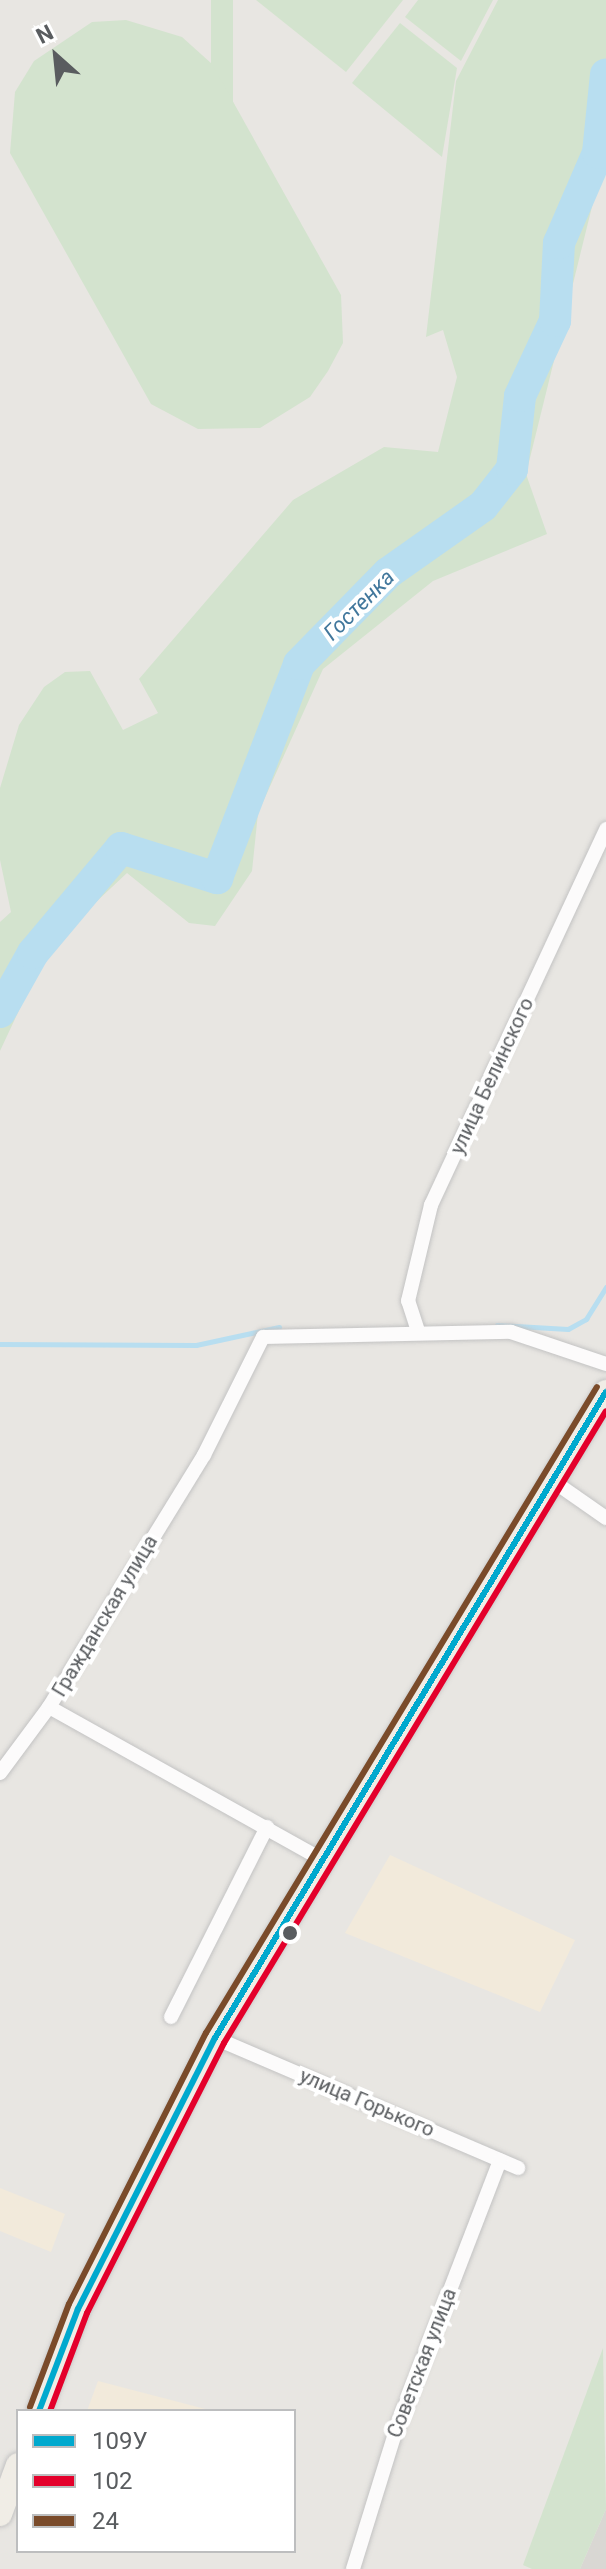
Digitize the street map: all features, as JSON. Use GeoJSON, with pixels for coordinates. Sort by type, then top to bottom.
{"type":"FeatureCollection","features":[{"type":"Feature","properties":{"kind":"main road"},"geometry":{"type":"LineString","coordinates":[[40,2409],[78,2309],[215,2038],[325,1861],[606,1392]]}},
{"type":"Feature","properties":{"kind":"main road"},"geometry":{"type":"LineString","coordinates":[[0,2514],[16,2470]]}},
{"type":"Feature","properties":{"kind":"street","name":"улица Белинского"},"geometry":{"type":"LineString","coordinates":[[418,1331],[408,1301],[431,1205],[606,829]]}},
{"type":"Feature","properties":{"kind":"street","name":"Гражданская улица"},"geometry":{"type":"LineString","coordinates":[[0,1773],[49,1707],[204,1455],[263,1337],[418,1331]]}},
{"type":"Feature","properties":{"kind":"street"},"geometry":{"type":"LineString","coordinates":[[418,1331],[511,1332],[606,1364]]}},
{"type":"Feature","properties":{"kind":"street"},"geometry":{"type":"LineString","coordinates":[[553,1481],[606,1518]]}},
{"type":"Feature","properties":{"kind":"street"},"geometry":{"type":"LineString","coordinates":[[49,1707],[325,1861]]}},
{"type":"Feature","properties":{"kind":"street"},"geometry":{"type":"LineString","coordinates":[[171,2017],[267,1827]]}},
{"type":"Feature","properties":{"kind":"street","name":"улица Горького"},"geometry":{"type":"LineString","coordinates":[[215,2038],[518,2168]]}},
{"type":"Feature","properties":{"kind":"street","name":"Советская улица"},"geometry":{"type":"LineString","coordinates":[[353,2569],[396,2430],[500,2160]]}},
{"type":"Feature","properties":{"kind":"shaded area"},"geometry":{"type":"Polygon","coordinates":[[[390,1855],[575,1940],[540,2012],[345,1933],[390,1855]]]}},
{"type":"Feature","properties":{"kind":"shaded area"},"geometry":{"type":"Polygon","coordinates":[[[0,2188],[65,2214],[51,2252],[0,2231],[0,2188]]]}},
{"type":"Feature","properties":{"kind":"shaded area"},"geometry":{"type":"Polygon","coordinates":[[[98,2381],[205,2409],[88,2409],[98,2381]]]}},
{"type":"Feature","properties":{"kind":"shaded area"},"geometry":{"type":"Polygon","coordinates":[[[606,2509],[606,2569],[580,2569],[606,2509]]]}},
{"type":"Feature","properties":{"kind":"green space"},"geometry":{"type":"Polygon","coordinates":[[[211,0],[233,0],[233,287],[211,287],[211,0]]]}},
{"type":"Feature","properties":{"kind":"green space"},"geometry":{"type":"Polygon","coordinates":[[[256,0],[403,0],[346,72],[256,0]]]}},
{"type":"Feature","properties":{"kind":"green space"},"geometry":{"type":"Polygon","coordinates":[[[418,0],[493,0],[461,61],[405,17],[418,0]]]}},
{"type":"Feature","properties":{"kind":"green space"},"geometry":{"type":"Polygon","coordinates":[[[498,0],[606,0],[606,150],[526,474],[547,534],[433,581],[323,669],[258,813],[252,871],[215,926],[189,923],[127,873],[49,946],[0,1051],[0,922],[11,912],[0,860],[0,788],[19,725],[44,687],[65,672],[90,671],[123,730],[158,713],[139,679],[293,500],[384,447],[438,452],[457,377],[443,330],[426,337],[456,81],[498,0]]]}},
{"type":"Feature","properties":{"kind":"green space"},"geometry":{"type":"Polygon","coordinates":[[[126,20],[182,37],[212,64],[341,295],[343,343],[328,371],[310,397],[260,428],[198,429],[151,404],[10,153],[15,92],[34,61],[92,22],[126,20]]]}},
{"type":"Feature","properties":{"kind":"green space"},"geometry":{"type":"Polygon","coordinates":[[[400,23],[457,68],[442,157],[352,83],[400,23]]]}},
{"type":"Feature","properties":{"kind":"green space"},"geometry":{"type":"Polygon","coordinates":[[[603,2348],[606,2509],[580,2569],[532,2569],[523,2565],[603,2348]]]}},
{"type":"Feature","properties":{"kind":"waterway","name":"Гостенка"},"geometry":{"type":"LineString","coordinates":[[0,1012],[33,953],[121,848],[217,878],[299,664],[388,573],[483,506],[512,469],[520,396],[555,321],[559,243],[598,153],[606,74]]}},
{"type":"Feature","properties":{"kind":"waterway"},"geometry":{"type":"LineString","coordinates":[[497,1325],[568,1329],[586,1319],[606,1287]]}},
{"type":"Feature","properties":{"kind":"waterway"},"geometry":{"type":"LineString","coordinates":[[0,1344],[196,1345],[279,1327]]}},
{"type":"Feature","properties":{"kind":"transit line","name":"24"},"geometry":{"type":"LineString","coordinates":[[30,2407],[69,2304],[206,2033],[597,1387]]}},
{"type":"Feature","properties":{"kind":"transit line","name":"109У"},"geometry":{"type":"LineString","coordinates":[[40,2409],[78,2309],[215,2038],[606,1392]]}},
{"type":"Feature","properties":{"kind":"transit line","name":"102"},"geometry":{"type":"LineString","coordinates":[[51,2409],[87,2313],[224,2043],[606,1411]]}}]}
